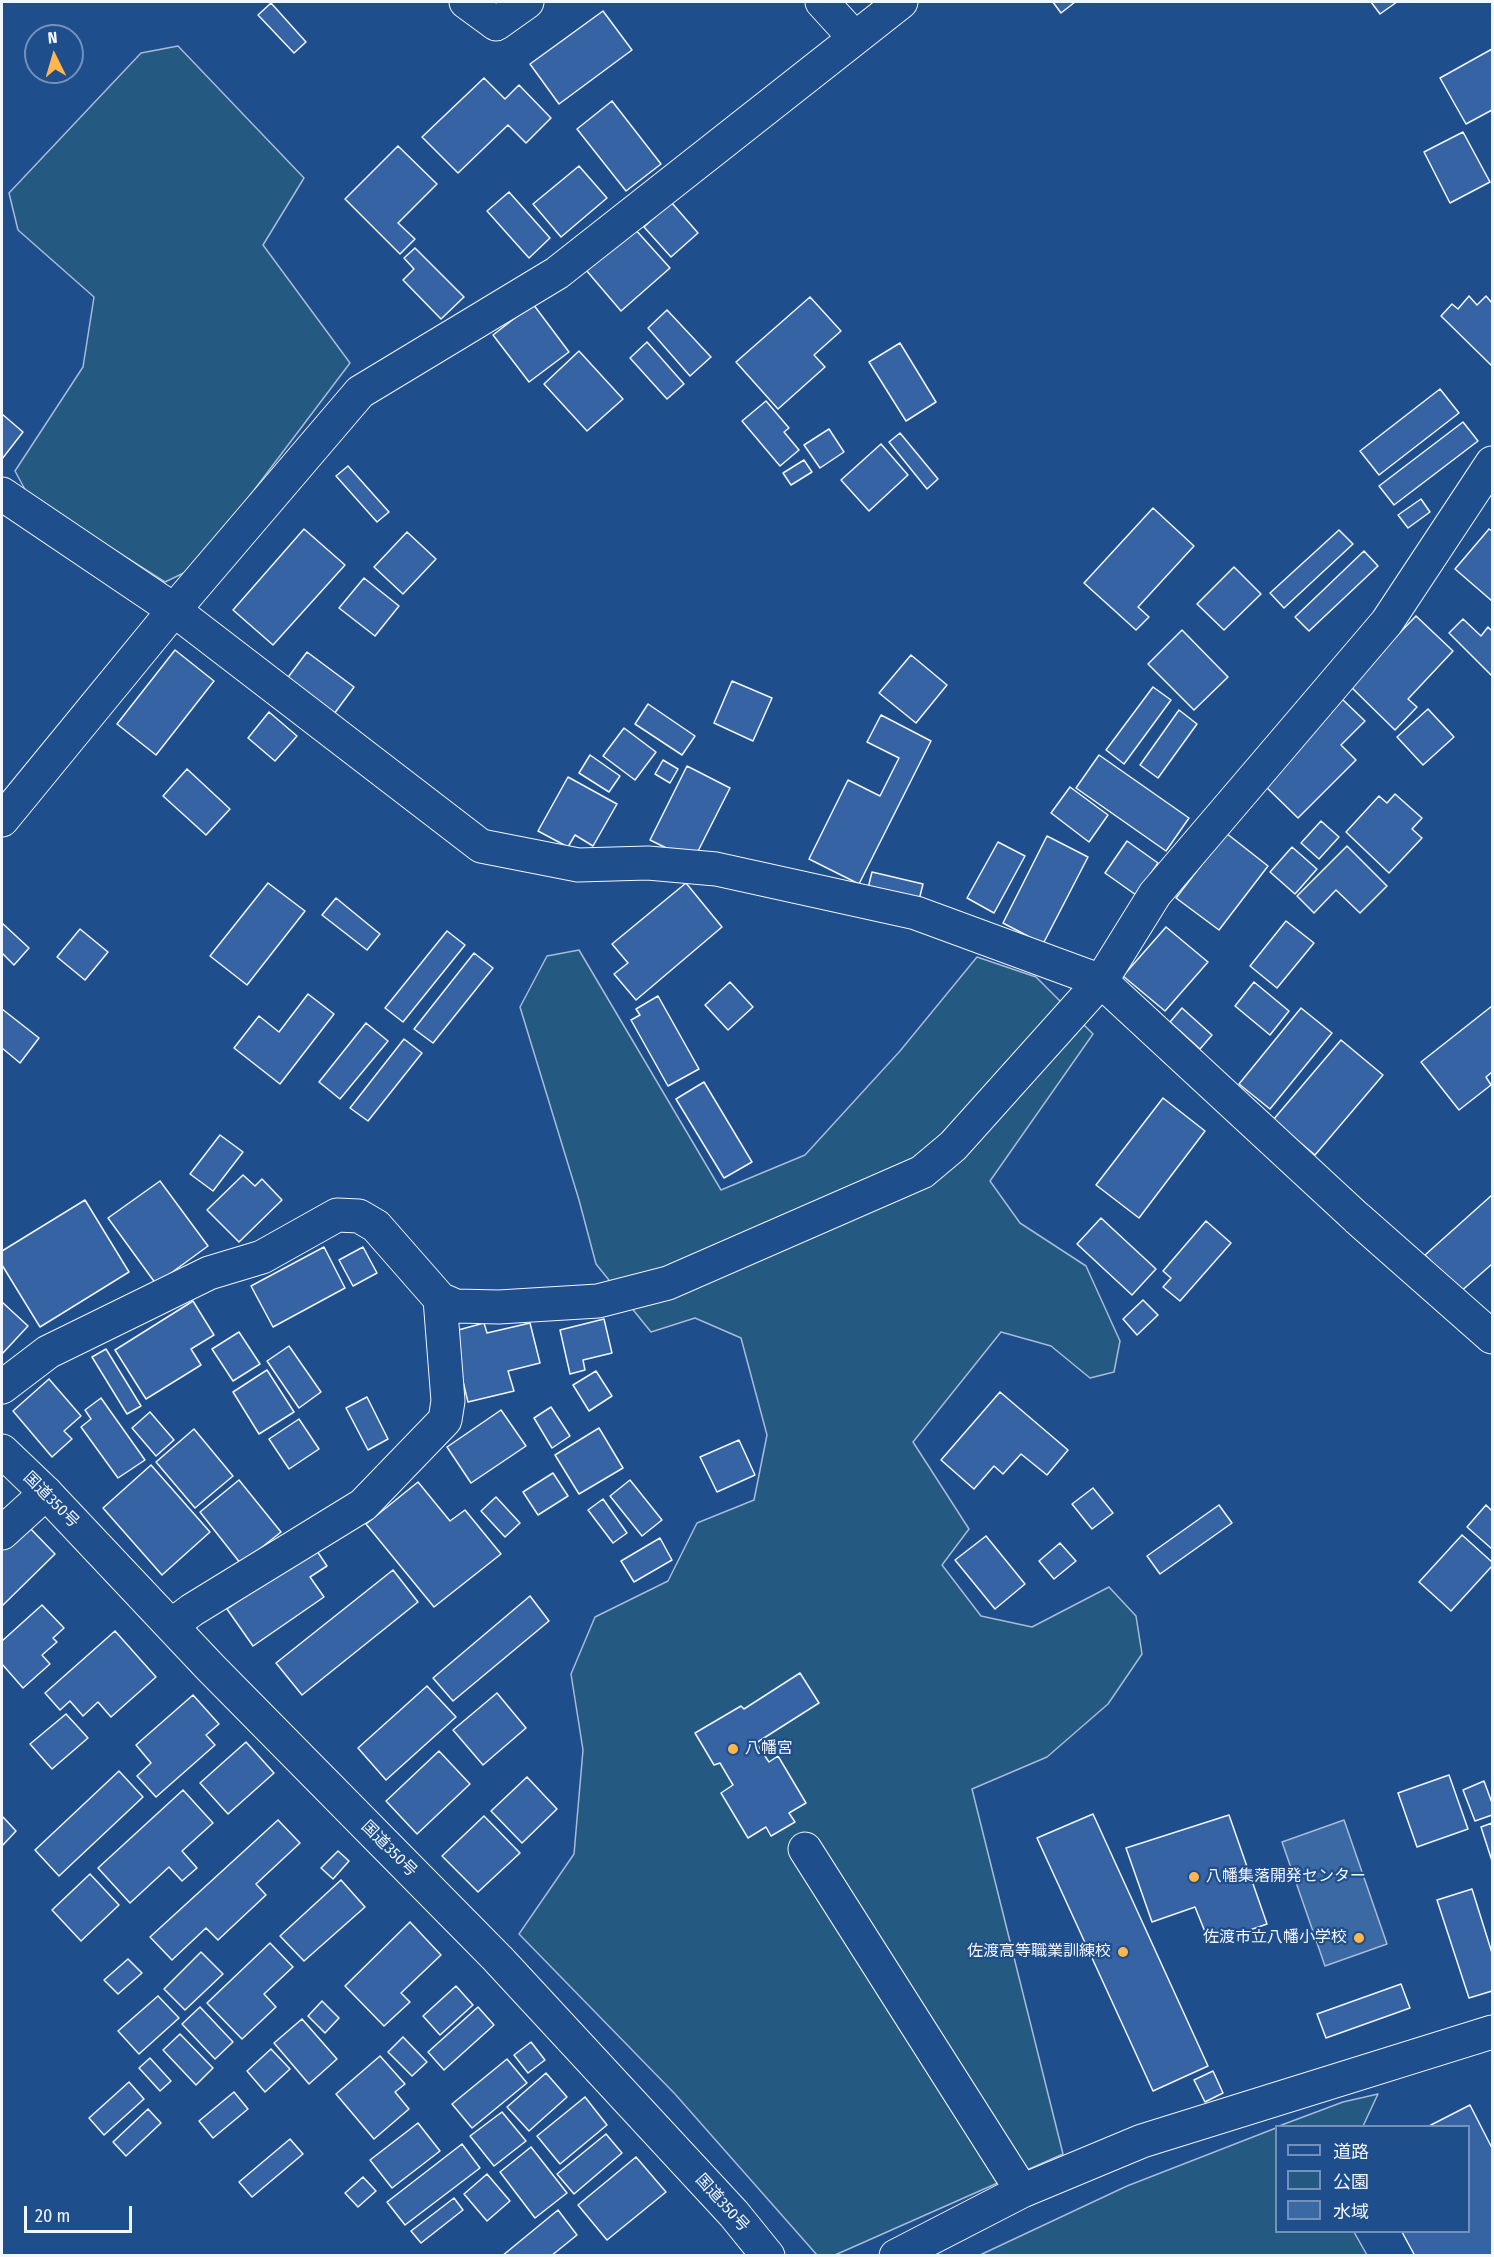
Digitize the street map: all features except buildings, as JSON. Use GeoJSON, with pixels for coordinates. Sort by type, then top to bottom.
{"type":"FeatureCollection","features":[{"type":"Feature","properties":{"kind":"main road"},"geometry":{"type":"LineString","coordinates":[[466,2],[496,24],[527,2]]}},
{"type":"Feature","properties":{"kind":"main road"},"geometry":{"type":"LineString","coordinates":[[822,2],[854,37]]}},
{"type":"Feature","properties":{"kind":"main road"},"geometry":{"type":"LineString","coordinates":[[2,820],[174,610],[360,392],[557,273],[901,2]]}},
{"type":"Feature","properties":{"kind":"main road"},"geometry":{"type":"LineString","coordinates":[[2,1386],[48,1352],[209,1273],[262,1257],[337,1215],[359,1216],[376,1226],[440,1299],[456,1306],[521,1306],[598,1301],[658,1286],[679,1278],[922,1172],[953,1146],[1101,981],[1155,894],[1387,622],[1492,463]]}},
{"type":"Feature","properties":{"kind":"main road"},"geometry":{"type":"LineString","coordinates":[[2,494],[174,610],[481,846],[578,865],[648,863],[716,869],[916,913],[1101,981],[1357,1218],[1492,1337]]}},
{"type":"Feature","properties":{"kind":"main road"},"geometry":{"type":"LineString","coordinates":[[172,1625],[192,1610],[363,1505],[445,1419],[448,1401],[440,1299]]}},
{"type":"Feature","properties":{"kind":"main road","name":"国道350号"},"geometry":{"type":"LineString","coordinates":[[2,1451],[46,1492],[210,1667],[498,1959],[734,2214],[768,2256]]}},
{"type":"Feature","properties":{"kind":"main road"},"geometry":{"type":"LineString","coordinates":[[2,1533],[46,1492]]}},
{"type":"Feature","properties":{"kind":"main road"},"geometry":{"type":"LineString","coordinates":[[806,1849],[1022,2192]]}},
{"type":"Feature","properties":{"kind":"main road"},"geometry":{"type":"LineString","coordinates":[[896,2256],[1022,2192],[1142,2141],[1492,2032]]}},
{"type":"Feature","properties":{"kind":"green space"},"geometry":{"type":"Polygon","coordinates":[[[178,46],[304,178],[263,245],[350,363],[196,567],[165,582],[28,495],[15,471],[83,367],[94,297],[18,230],[9,193],[141,53],[178,46]]]}},
{"type":"Feature","properties":{"kind":"green space"},"geometry":{"type":"Polygon","coordinates":[[[579,950],[721,1190],[805,1155],[900,1051],[977,957],[1036,977],[1093,1034],[990,1181],[1020,1223],[1086,1266],[1120,1341],[1114,1372],[1090,1378],[1051,1346],[1001,1332],[913,1442],[969,1529],[942,1565],[981,1616],[1032,1627],[1109,1587],[1136,1616],[1142,1654],[1108,1704],[1047,1757],[972,1789],[1063,2154],[835,2255],[817,2255],[675,2094],[519,1934],[574,1854],[583,1750],[571,1674],[595,1617],[668,1581],[697,1523],[754,1500],[767,1435],[741,1338],[695,1318],[651,1332],[596,1264],[579,1200],[520,1007],[547,956],[579,950]]]}},
{"type":"Feature","properties":{"kind":"green space"},"geometry":{"type":"Polygon","coordinates":[[[1378,2094],[1363,2125],[1282,2125],[1343,2102],[1378,2094]]]}},
{"type":"Feature","properties":{"kind":"green space"},"geometry":{"type":"Polygon","coordinates":[[[1275,2128],[1275,2233],[1355,2233],[1367,2255],[980,2255],[1127,2186],[1275,2128]]]}},
{"type":"Feature","properties":{"kind":"water"},"geometry":{"type":"Polygon","coordinates":[[[1344,1820],[1387,1944],[1325,1966],[1282,1842],[1344,1820]]]}},
{"type":"Feature","properties":{"kind":"place","name":"八幡宮"},"geometry":{"type":"Point","coordinates":[733,1749]}},
{"type":"Feature","properties":{"kind":"place","name":"八幡集落開発センター"},"geometry":{"type":"Point","coordinates":[1194,1877]}},
{"type":"Feature","properties":{"kind":"place","name":"佐渡市立八幡小学校"},"geometry":{"type":"Point","coordinates":[1359,1938]}},
{"type":"Feature","properties":{"kind":"place","name":"佐渡高等職業訓練校"},"geometry":{"type":"Point","coordinates":[1123,1952]}}]}
